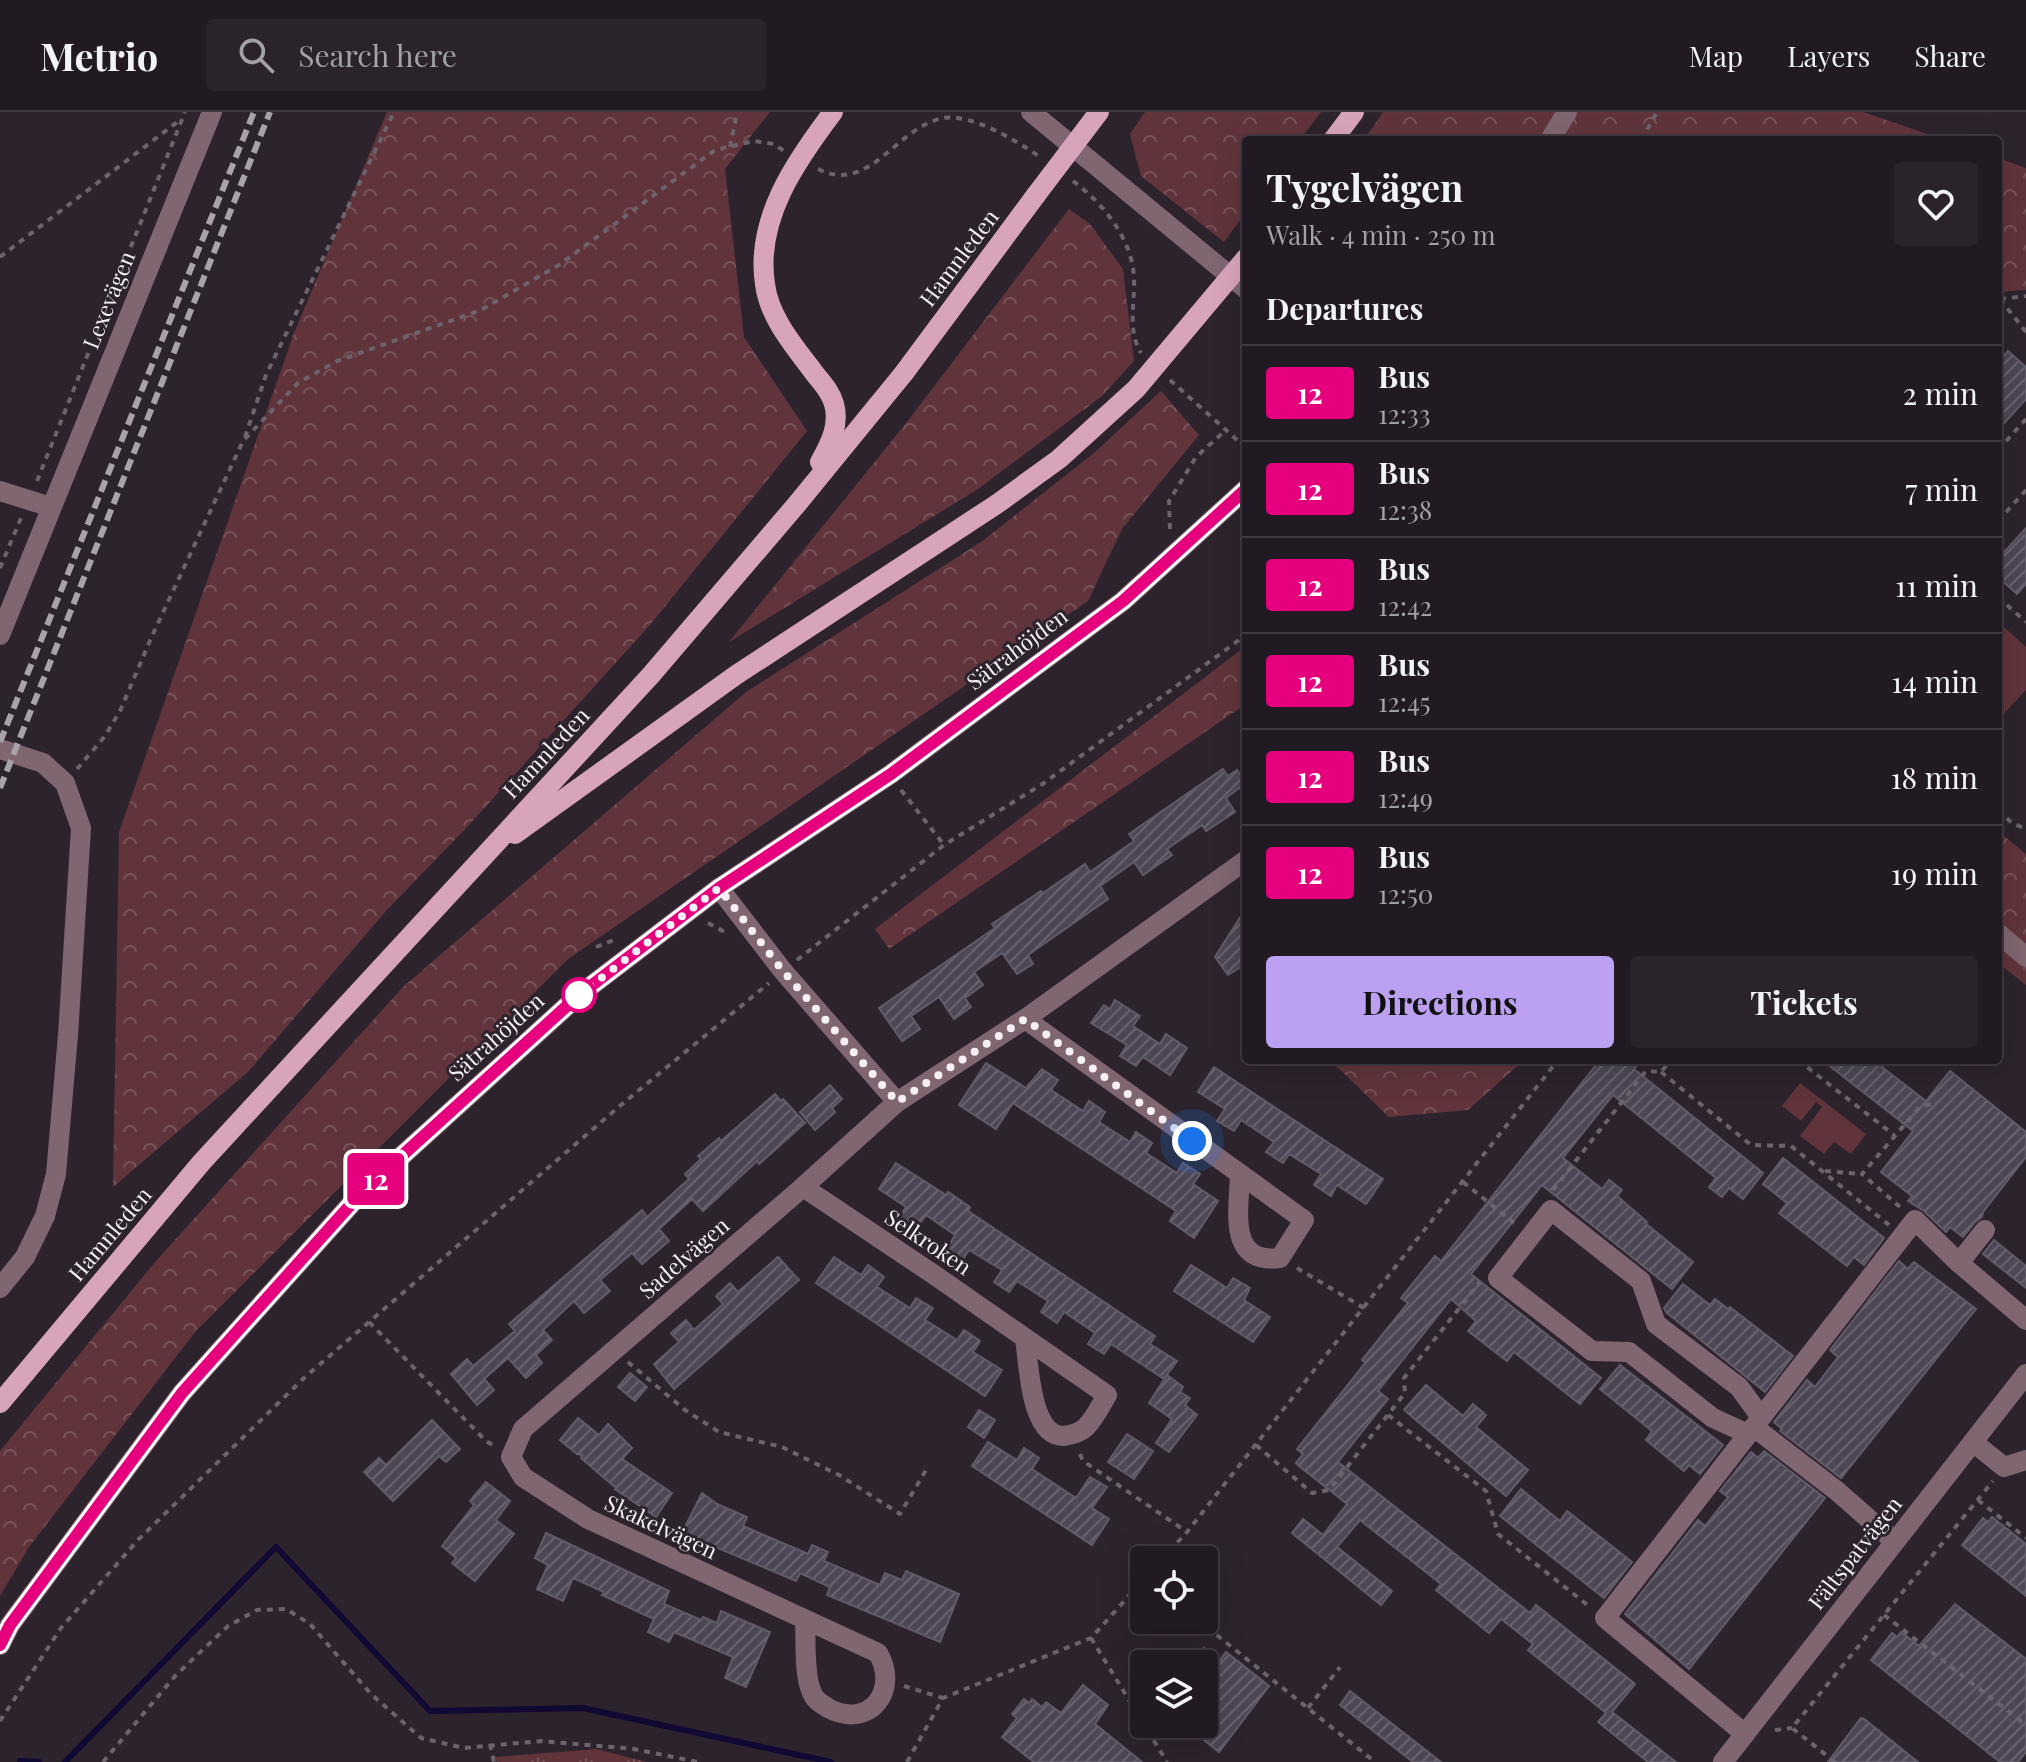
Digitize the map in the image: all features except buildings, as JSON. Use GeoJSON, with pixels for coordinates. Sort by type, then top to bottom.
{"type":"FeatureCollection","features":[{"type":"Feature","properties":{"kind":"main road"},"geometry":{"type":"LineString","coordinates":[[797,504],[831,442],[835,427],[834,404],[828,390],[779,324],[769,304],[763,261],[771,217],[779,195],[833,112]]}},
{"type":"Feature","properties":{"kind":"main road","name":"Hamnleden"},"geometry":{"type":"LineString","coordinates":[[0,1403],[201,1163],[651,675],[797,504],[904,373],[1099,112]]}},
{"type":"Feature","properties":{"kind":"main road"},"geometry":{"type":"LineString","coordinates":[[1336,136],[1354,112]]}},
{"type":"Feature","properties":{"kind":"main road"},"geometry":{"type":"LineString","coordinates":[[477,861],[736,675],[997,504],[1059,459],[1136,389],[1239,284]]}},
{"type":"Feature","properties":{"kind":"street","name":"Lexevägen"},"geometry":{"type":"LineString","coordinates":[[0,635],[212,112]]}},
{"type":"Feature","properties":{"kind":"street"},"geometry":{"type":"LineString","coordinates":[[1031,112],[1239,284]]}},
{"type":"Feature","properties":{"kind":"street"},"geometry":{"type":"LineString","coordinates":[[1552,136],[1567,112]]}},
{"type":"Feature","properties":{"kind":"street"},"geometry":{"type":"LineString","coordinates":[[0,491],[51,507]]}},
{"type":"Feature","properties":{"kind":"street","name":"Sätrahöjden"},"geometry":{"type":"LineString","coordinates":[[0,1645],[10,1625],[182,1393],[362,1192],[579,995],[719,888],[891,774],[1123,601],[1242,493]]}},
{"type":"Feature","properties":{"kind":"street"},"geometry":{"type":"LineString","coordinates":[[0,749],[43,763],[65,783],[81,828],[56,1174],[45,1216],[25,1257],[0,1288]]}},
{"type":"Feature","properties":{"kind":"street","name":"Sadelvägen"},"geometry":{"type":"LineString","coordinates":[[511,1457],[523,1429],[897,1102],[1025,1019],[1242,863]]}},
{"type":"Feature","properties":{"kind":"street"},"geometry":{"type":"LineString","coordinates":[[719,888],[783,971],[897,1102]]}},
{"type":"Feature","properties":{"kind":"street"},"geometry":{"type":"LineString","coordinates":[[2002,936],[2026,957]]}},
{"type":"Feature","properties":{"kind":"street"},"geometry":{"type":"LineString","coordinates":[[1025,1019],[1304,1220],[1280,1258],[1259,1258],[1242,1244],[1239,1233],[1240,1175]]}},
{"type":"Feature","properties":{"kind":"street","name":"Selkroken"},"geometry":{"type":"LineString","coordinates":[[803,1187],[1107,1395],[1085,1429],[1071,1435]]}},
{"type":"Feature","properties":{"kind":"street"},"geometry":{"type":"LineString","coordinates":[[1754,1426],[1739,1387],[1656,1324],[1641,1281],[1551,1210],[1498,1278],[1592,1351],[1629,1352],[1713,1418],[1754,1426],[1837,1491],[1894,1541]]}},
{"type":"Feature","properties":{"kind":"street"},"geometry":{"type":"LineString","coordinates":[[1745,1734],[1605,1618],[1915,1220],[1959,1263],[2026,1320]]}},
{"type":"Feature","properties":{"kind":"street"},"geometry":{"type":"LineString","coordinates":[[1959,1263],[1985,1230]]}},
{"type":"Feature","properties":{"kind":"street"},"geometry":{"type":"LineString","coordinates":[[1025,1339],[1038,1415],[1045,1429],[1059,1436],[1071,1435]]}},
{"type":"Feature","properties":{"kind":"street","name":"Fältspatvägen"},"geometry":{"type":"LineString","coordinates":[[1723,1762],[2026,1374]]}},
{"type":"Feature","properties":{"kind":"street"},"geometry":{"type":"LineString","coordinates":[[1973,1442],[2004,1467],[2026,1460]]}},
{"type":"Feature","properties":{"kind":"street","name":"Skakelvägen"},"geometry":{"type":"LineString","coordinates":[[511,1457],[523,1477],[588,1519],[878,1653],[884,1663],[886,1681]]}},
{"type":"Feature","properties":{"kind":"street"},"geometry":{"type":"LineString","coordinates":[[805,1621],[810,1689],[817,1702],[842,1715],[856,1715],[870,1710],[881,1698],[886,1681]]}},
{"type":"Feature","properties":{"kind":"path"},"geometry":{"type":"LineString","coordinates":[[0,568],[185,112]]}},
{"type":"Feature","properties":{"kind":"path"},"geometry":{"type":"LineString","coordinates":[[65,783],[105,736],[120,711],[171,593],[243,441],[266,375],[394,112]]}},
{"type":"Feature","properties":{"kind":"path"},"geometry":{"type":"LineString","coordinates":[[730,147],[737,112]]}},
{"type":"Feature","properties":{"kind":"path"},"geometry":{"type":"LineString","coordinates":[[1643,136],[1657,112]]}},
{"type":"Feature","properties":{"kind":"path"},"geometry":{"type":"LineString","coordinates":[[0,257],[182,118]]}},
{"type":"Feature","properties":{"kind":"path"},"geometry":{"type":"LineString","coordinates":[[243,441],[298,383],[337,361],[481,310],[559,265],[715,150],[754,141],[774,144],[787,153]]}},
{"type":"Feature","properties":{"kind":"path"},"geometry":{"type":"LineString","coordinates":[[2002,299],[2026,296]]}},
{"type":"Feature","properties":{"kind":"path"},"geometry":{"type":"LineString","coordinates":[[2002,303],[2026,332]]}},
{"type":"Feature","properties":{"kind":"path"},"geometry":{"type":"LineString","coordinates":[[1163,374],[1242,444]]}},
{"type":"Feature","properties":{"kind":"path"},"geometry":{"type":"LineString","coordinates":[[2002,446],[2026,419]]}},
{"type":"Feature","properties":{"kind":"path"},"geometry":{"type":"LineString","coordinates":[[1170,529],[1169,501],[1196,457],[1227,429]]}},
{"type":"Feature","properties":{"kind":"path"},"geometry":{"type":"LineString","coordinates":[[2002,517],[2026,490]]}},
{"type":"Feature","properties":{"kind":"path"},"geometry":{"type":"LineString","coordinates":[[2002,601],[2026,622]]}},
{"type":"Feature","properties":{"kind":"path"},"geometry":{"type":"LineString","coordinates":[[0,1721],[61,1628],[138,1540],[304,1378],[621,1105],[783,971],[944,845],[1044,783],[1242,638]]}},
{"type":"Feature","properties":{"kind":"path"},"geometry":{"type":"LineString","coordinates":[[901,789],[944,845]]}},
{"type":"Feature","properties":{"kind":"path"},"geometry":{"type":"LineString","coordinates":[[2002,814],[2012,823],[2026,829]]}},
{"type":"Feature","properties":{"kind":"path"},"geometry":{"type":"LineString","coordinates":[[1174,1546],[1555,1064]]}},
{"type":"Feature","properties":{"kind":"path"},"geometry":{"type":"LineString","coordinates":[[1661,1072],[1668,1064]]}},
{"type":"Feature","properties":{"kind":"path"},"geometry":{"type":"LineString","coordinates":[[1803,1064],[1894,1135]]}},
{"type":"Feature","properties":{"kind":"path"},"geometry":{"type":"LineString","coordinates":[[1550,1193],[1646,1071],[1661,1072],[1751,1145],[1791,1146],[1902,1236]]}},
{"type":"Feature","properties":{"kind":"path"},"geometry":{"type":"LineString","coordinates":[[1862,1174],[1920,1107],[1931,1104]]}},
{"type":"Feature","properties":{"kind":"path"},"geometry":{"type":"LineString","coordinates":[[1822,1171],[1862,1174],[1915,1220]]}},
{"type":"Feature","properties":{"kind":"path"},"geometry":{"type":"LineString","coordinates":[[1463,1182],[1531,1237]]}},
{"type":"Feature","properties":{"kind":"path"},"geometry":{"type":"LineString","coordinates":[[1280,1258],[1364,1308]]}},
{"type":"Feature","properties":{"kind":"path"},"geometry":{"type":"LineString","coordinates":[[1256,1445],[1312,1493],[1329,1490],[1405,1393],[1404,1378],[1483,1279]]}},
{"type":"Feature","properties":{"kind":"path"},"geometry":{"type":"LineString","coordinates":[[369,1322],[486,1441],[511,1457]]}},
{"type":"Feature","properties":{"kind":"path"},"geometry":{"type":"LineString","coordinates":[[614,1350],[685,1410],[719,1432],[782,1447],[839,1475],[900,1514],[926,1470]]}},
{"type":"Feature","properties":{"kind":"path"},"geometry":{"type":"LineString","coordinates":[[1388,1415],[1486,1491],[1498,1534],[1605,1618]]}},
{"type":"Feature","properties":{"kind":"path"},"geometry":{"type":"LineString","coordinates":[[1071,1435],[1083,1461],[1187,1532]]}},
{"type":"Feature","properties":{"kind":"path"},"geometry":{"type":"LineString","coordinates":[[1835,1762],[1792,1728],[2004,1467]]}},
{"type":"Feature","properties":{"kind":"path"},"geometry":{"type":"LineString","coordinates":[[1978,1500],[2026,1538]]}},
{"type":"Feature","properties":{"kind":"path"},"geometry":{"type":"LineString","coordinates":[[907,1762],[943,1698],[1091,1638],[1130,1595]]}},
{"type":"Feature","properties":{"kind":"path"},"geometry":{"type":"LineString","coordinates":[[103,1762],[175,1676],[228,1626],[257,1610],[286,1609],[310,1624],[371,1694],[421,1738],[464,1748],[541,1741],[634,1749],[698,1762]]}},
{"type":"Feature","properties":{"kind":"path"},"geometry":{"type":"LineString","coordinates":[[1884,1615],[2026,1725]]}},
{"type":"Feature","properties":{"kind":"path"},"geometry":{"type":"LineString","coordinates":[[1216,1634],[1375,1762]]}},
{"type":"Feature","properties":{"kind":"path"},"geometry":{"type":"LineString","coordinates":[[1091,1638],[1167,1762]]}},
{"type":"Feature","properties":{"kind":"path"},"geometry":{"type":"LineString","coordinates":[[1308,1708],[1340,1667]]}},
{"type":"Feature","properties":{"kind":"path"},"geometry":{"type":"LineString","coordinates":[[886,1681],[943,1698]]}},
{"type":"Feature","properties":{"kind":"path"},"geometry":{"type":"LineString","coordinates":[[490,1744],[494,1762]]}},
{"type":"Feature","properties":{"kind":"green space"},"geometry":{"type":"Polygon","coordinates":[[[387,112],[770,112],[725,169],[744,337],[807,431],[650,625],[469,825],[386,911],[248,1072],[113,1187],[119,832],[294,333],[387,112]]]}},
{"type":"Feature","properties":{"kind":"green space"},"geometry":{"type":"Polygon","coordinates":[[[1145,112],[1321,112],[1303,136],[1242,136],[1242,217],[1224,242],[1141,176],[1130,134],[1145,112]]]}},
{"type":"Feature","properties":{"kind":"green space"},"geometry":{"type":"Polygon","coordinates":[[[1383,112],[1863,112],[1933,136],[1367,136],[1383,112]]]}},
{"type":"Feature","properties":{"kind":"green space"},"geometry":{"type":"Polygon","coordinates":[[[2002,159],[2026,168],[2026,290],[2002,292],[2002,159]]]}},
{"type":"Feature","properties":{"kind":"green space"},"geometry":{"type":"Polygon","coordinates":[[[1069,209],[1090,224],[1123,269],[1134,361],[1101,397],[978,489],[729,642],[907,422],[1069,209]]]}},
{"type":"Feature","properties":{"kind":"green space"},"geometry":{"type":"Polygon","coordinates":[[[1161,391],[1199,435],[1122,529],[1088,601],[568,959],[196,1331],[29,1547],[0,1596],[0,1451],[156,1261],[403,987],[746,692],[981,542],[1094,453],[1161,391]]]}},
{"type":"Feature","properties":{"kind":"green space"},"geometry":{"type":"Polygon","coordinates":[[[2005,628],[2026,647],[2026,690],[2002,716],[2002,631],[2005,628]]]}},
{"type":"Feature","properties":{"kind":"green space"},"geometry":{"type":"Polygon","coordinates":[[[1242,649],[1242,707],[889,949],[875,929],[1242,649]]]}},
{"type":"Feature","properties":{"kind":"green space"},"geometry":{"type":"Polygon","coordinates":[[[2002,834],[2026,854],[2026,985],[2002,966],[2002,834]]]}},
{"type":"Feature","properties":{"kind":"green space"},"geometry":{"type":"Polygon","coordinates":[[[1334,1064],[1520,1064],[1468,1110],[1389,1117],[1334,1064]]]}},
{"type":"Feature","properties":{"kind":"green space"},"geometry":{"type":"Polygon","coordinates":[[[1800,1083],[1866,1134],[1851,1154],[1834,1142],[1824,1154],[1800,1136],[1822,1107],[1816,1102],[1801,1121],[1782,1106],[1800,1083]]]}},
{"type":"Feature","properties":{"kind":"green space"},"geometry":{"type":"Polygon","coordinates":[[[596,1749],[647,1762],[497,1762],[495,1757],[596,1749]]]}},
{"type":"Feature","properties":{"kind":"waterway"},"geometry":{"type":"LineString","coordinates":[[65,1762],[276,1547],[430,1711],[583,1708],[831,1762]]}},
{"type":"Feature","properties":{"kind":"waterway"},"geometry":{"type":"LineString","coordinates":[[20,1761],[39,1762]]}},
{"type":"Feature","properties":{"kind":"railway"},"geometry":{"type":"LineString","coordinates":[[0,742],[254,112]]}},
{"type":"Feature","properties":{"kind":"railway"},"geometry":{"type":"LineString","coordinates":[[0,788],[270,112]]}},
{"type":"Feature","properties":{"kind":"bus line","name":"12"},"geometry":{"type":"LineString","coordinates":[[0,1645],[10,1625],[182,1393],[362,1192],[579,995],[719,888],[891,774],[1123,601],[1242,493]]}},
{"type":"Feature","properties":{"kind":"route"},"geometry":{"type":"LineString","coordinates":[[579,995],[719,888],[783,971],[897,1102],[1025,1019],[1192,1141]]}}]}
